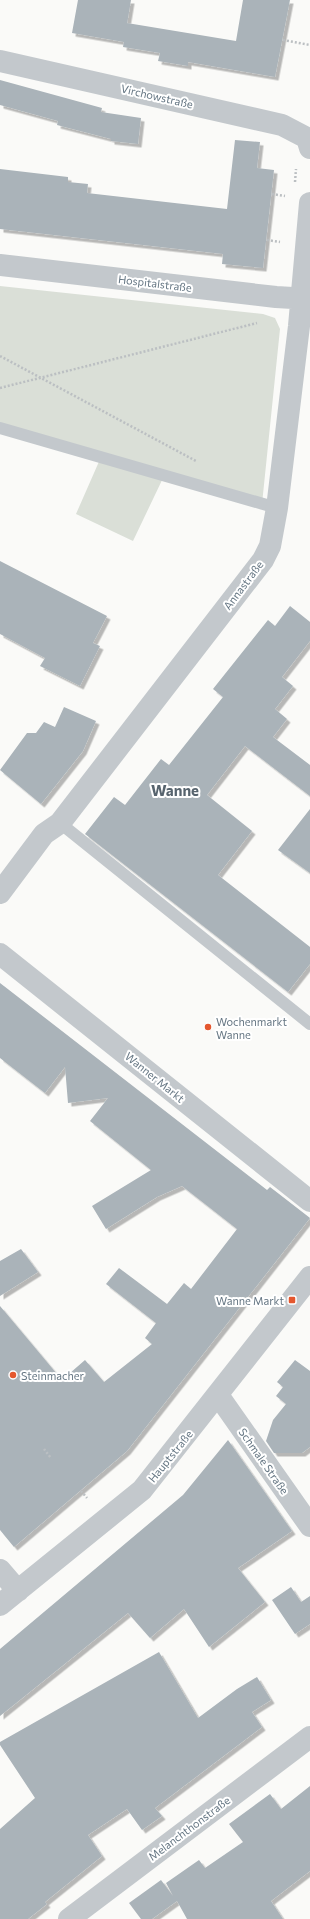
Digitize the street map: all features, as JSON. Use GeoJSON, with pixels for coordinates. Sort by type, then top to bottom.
{"type":"FeatureCollection","features":[{"type":"Feature","properties":{"kind":"street","name":"Virchowstraße"},"geometry":{"type":"LineString","coordinates":[[0,61],[282,124],[305,146]]}},
{"type":"Feature","properties":{"kind":"street","name":"Annastraße"},"geometry":{"type":"LineString","coordinates":[[0,893],[44,834],[60,823],[263,560],[270,546],[278,508],[306,299],[302,196]]}},
{"type":"Feature","properties":{"kind":"street","name":"Hospitalstraße"},"geometry":{"type":"LineString","coordinates":[[0,265],[306,299]]}},
{"type":"Feature","properties":{"kind":"street","name":"Wanner Markt"},"geometry":{"type":"LineString","coordinates":[[0,954],[310,1201]]}},
{"type":"Feature","properties":{"kind":"street","name":"Hauptstraße"},"geometry":{"type":"LineString","coordinates":[[0,1605],[142,1490],[310,1277]]}},
{"type":"Feature","properties":{"kind":"street","name":"Schmale Straße"},"geometry":{"type":"LineString","coordinates":[[218,1395],[310,1526]]}},
{"type":"Feature","properties":{"kind":"street"},"geometry":{"type":"LineString","coordinates":[[0,1570],[18,1591]]}},
{"type":"Feature","properties":{"kind":"street","name":"Melanchthonstraße"},"geometry":{"type":"LineString","coordinates":[[69,1919],[310,1737]]}},
{"type":"Feature","properties":{"kind":"lane"},"geometry":{"type":"LineString","coordinates":[[0,428],[278,508]]}},
{"type":"Feature","properties":{"kind":"lane"},"geometry":{"type":"LineString","coordinates":[[60,823],[310,1024]]}},
{"type":"Feature","properties":{"kind":"path"},"geometry":{"type":"LineString","coordinates":[[283,40],[310,45]]}},
{"type":"Feature","properties":{"kind":"path"},"geometry":{"type":"LineString","coordinates":[[302,196],[296,169],[305,146]]}},
{"type":"Feature","properties":{"kind":"path"},"geometry":{"type":"LineString","coordinates":[[0,388],[260,322]]}},
{"type":"Feature","properties":{"kind":"path"},"geometry":{"type":"LineString","coordinates":[[0,356],[202,464]]}},
{"type":"Feature","properties":{"kind":"path"},"geometry":{"type":"LineString","coordinates":[[44,1449],[52,1458]]}},
{"type":"Feature","properties":{"kind":"path"},"geometry":{"type":"LineString","coordinates":[[81,1491],[87,1498]]}},
{"type":"Feature","properties":{"kind":"shaded area"},"geometry":{"type":"Polygon","coordinates":[[[0,286],[263,314],[275,318],[280,329],[262,504],[164,476],[133,541],[76,514],[101,457],[0,428],[0,286]]]}},
{"type":"Feature","properties":{"kind":"building"},"geometry":{"type":"Polygon","coordinates":[[[78,0],[131,0],[124,42],[72,33],[78,0]]]}},
{"type":"Feature","properties":{"kind":"building"},"geometry":{"type":"Polygon","coordinates":[[[243,0],[290,0],[275,77],[188,62],[188,66],[158,61],[160,53],[123,47],[127,23],[236,41],[243,0]]]}},
{"type":"Feature","properties":{"kind":"building"},"geometry":{"type":"Polygon","coordinates":[[[0,80],[102,108],[101,112],[141,118],[138,144],[111,141],[111,139],[57,125],[58,121],[0,105],[0,80]]]}},
{"type":"Feature","properties":{"kind":"building"},"geometry":{"type":"Polygon","coordinates":[[[235,140],[260,142],[257,168],[274,170],[263,268],[222,264],[223,254],[0,229],[0,169],[68,177],[68,182],[88,184],[87,193],[227,209],[235,140]]]}},
{"type":"Feature","properties":{"kind":"building"},"geometry":{"type":"Polygon","coordinates":[[[0,561],[107,616],[93,643],[100,646],[80,686],[40,666],[45,658],[0,634],[0,561]]]}},
{"type":"Feature","properties":{"kind":"building"},"geometry":{"type":"Polygon","coordinates":[[[290,606],[310,622],[310,641],[282,677],[293,686],[275,709],[287,719],[273,737],[310,765],[310,796],[245,746],[207,795],[252,831],[218,875],[310,947],[310,964],[288,992],[85,834],[114,797],[125,805],[161,759],[169,765],[223,697],[213,689],[268,620],[275,626],[290,606]]]}},
{"type":"Feature","properties":{"kind":"building"},"geometry":{"type":"Polygon","coordinates":[[[64,707],[96,721],[83,751],[41,804],[0,770],[27,733],[36,733],[44,722],[55,727],[64,707]]]}},
{"type":"Feature","properties":{"kind":"building"},"geometry":{"type":"Polygon","coordinates":[[[310,809],[310,873],[278,850],[310,809]]]}},
{"type":"Feature","properties":{"kind":"building"},"geometry":{"type":"Polygon","coordinates":[[[0,983],[267,1190],[270,1187],[310,1218],[127,1451],[14,1547],[0,1530],[0,1306],[62,1380],[85,1360],[104,1382],[152,1344],[145,1338],[156,1323],[106,1284],[119,1268],[167,1304],[184,1283],[191,1289],[237,1229],[182,1186],[157,1197],[106,1229],[92,1206],[151,1170],[90,1121],[108,1098],[68,1103],[65,1067],[45,1093],[0,1058],[0,983]]]}},
{"type":"Feature","properties":{"kind":"building"},"geometry":{"type":"Polygon","coordinates":[[[21,1249],[38,1272],[0,1296],[0,1261],[21,1249]]]}},
{"type":"Feature","properties":{"kind":"building"},"geometry":{"type":"Polygon","coordinates":[[[295,1360],[310,1371],[310,1447],[302,1453],[274,1453],[266,1441],[273,1420],[286,1404],[276,1396],[283,1387],[277,1382],[295,1360]]]}},
{"type":"Feature","properties":{"kind":"building"},"geometry":{"type":"Polygon","coordinates":[[[228,1440],[292,1531],[238,1568],[265,1602],[209,1647],[184,1609],[150,1638],[128,1613],[0,1716],[0,1649],[183,1495],[228,1440]]]}},
{"type":"Feature","properties":{"kind":"building"},"geometry":{"type":"Polygon","coordinates":[[[291,1587],[301,1602],[310,1596],[310,1624],[295,1634],[272,1600],[291,1587]]]}},
{"type":"Feature","properties":{"kind":"building"},"geometry":{"type":"Polygon","coordinates":[[[159,1652],[198,1718],[237,1689],[257,1677],[271,1700],[252,1712],[262,1727],[155,1808],[162,1816],[142,1830],[127,1809],[88,1835],[102,1856],[45,1902],[47,1904],[28,1919],[0,1919],[0,1829],[35,1798],[0,1745],[0,1742],[159,1652]]]}},
{"type":"Feature","properties":{"kind":"building"},"geometry":{"type":"Polygon","coordinates":[[[310,1786],[310,1871],[271,1901],[283,1919],[187,1919],[177,1901],[152,1919],[141,1919],[129,1903],[161,1880],[173,1896],[166,1883],[199,1860],[205,1868],[243,1842],[229,1824],[270,1794],[281,1809],[310,1786]]]}},
{"type":"Feature","properties":{"kind":"place","name":"Wochenmarkt Wanne"},"geometry":{"type":"Point","coordinates":[208,1027]}},
{"type":"Feature","properties":{"kind":"place","name":"Wanne Markt"},"geometry":{"type":"Point","coordinates":[292,1300]}},
{"type":"Feature","properties":{"kind":"place","name":"Steinmacher"},"geometry":{"type":"Point","coordinates":[13,1375]}},
{"type":"Feature","properties":{"kind":"district","name":"Wanne"},"geometry":{"type":"Point","coordinates":[175,790]}}]}
